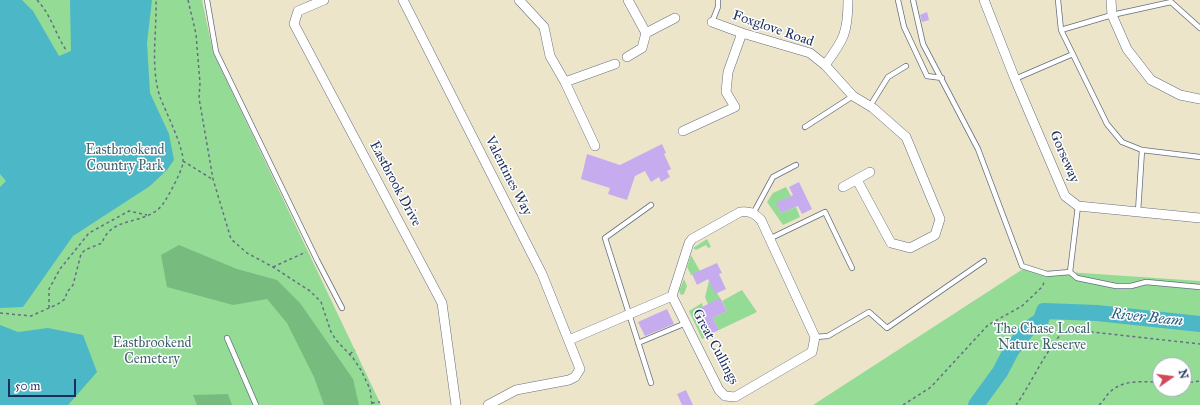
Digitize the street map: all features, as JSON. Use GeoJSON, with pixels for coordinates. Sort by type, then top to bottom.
{"type":"FeatureCollection","features":[{"type":"Feature","properties":{"kind":"street","name":"Eastbrook Drive"},"geometry":{"type":"LineString","coordinates":[[324,0],[298,11],[294,24],[442,303],[456,405]]}},
{"type":"Feature","properties":{"kind":"street","name":"Valentines Way"},"geometry":{"type":"LineString","coordinates":[[402,0],[542,274],[580,369],[575,377],[569,380],[516,390],[488,405]]}},
{"type":"Feature","properties":{"kind":"street"},"geometry":{"type":"LineString","coordinates":[[519,0],[544,28],[550,56],[565,82],[595,146]]}},
{"type":"Feature","properties":{"kind":"street"},"geometry":{"type":"LineString","coordinates":[[627,57],[642,48],[646,33],[628,0]]}},
{"type":"Feature","properties":{"kind":"street"},"geometry":{"type":"LineString","coordinates":[[825,66],[840,45],[848,23],[848,0]]}},
{"type":"Feature","properties":{"kind":"street","name":"Gorseway"},"geometry":{"type":"LineString","coordinates":[[984,0],[1015,79],[1065,196],[1078,206]]}},
{"type":"Feature","properties":{"kind":"street"},"geometry":{"type":"LineString","coordinates":[[1111,0],[1112,15],[1127,49],[1151,80],[1180,95],[1200,99]]}},
{"type":"Feature","properties":{"kind":"street"},"geometry":{"type":"LineString","coordinates":[[646,33],[675,18]]}},
{"type":"Feature","properties":{"kind":"street","name":"Foxglove Road"},"geometry":{"type":"LineString","coordinates":[[712,22],[742,33],[810,53],[825,66],[853,96],[870,106],[906,137],[940,219],[935,235],[910,248],[892,243],[857,180]]}},
{"type":"Feature","properties":{"kind":"street"},"geometry":{"type":"LineString","coordinates":[[683,132],[735,107],[726,92],[728,72],[742,33]]}},
{"type":"Feature","properties":{"kind":"street"},"geometry":{"type":"LineString","coordinates":[[565,82],[615,64]]}},
{"type":"Feature","properties":{"kind":"street"},"geometry":{"type":"LineString","coordinates":[[843,187],[870,172]]}},
{"type":"Feature","properties":{"kind":"street"},"geometry":{"type":"LineString","coordinates":[[1078,206],[1200,218]]}},
{"type":"Feature","properties":{"kind":"street"},"geometry":{"type":"LineString","coordinates":[[569,340],[672,296],[687,248],[692,239],[740,212],[754,212],[761,220],[815,337]]}},
{"type":"Feature","properties":{"kind":"street","name":"Great Cullings"},"geometry":{"type":"LineString","coordinates":[[672,296],[721,394],[729,398],[735,397],[812,352],[815,337]]}},
{"type":"Feature","properties":{"kind":"lane"},"geometry":{"type":"LineString","coordinates":[[206,0],[216,52],[312,250],[342,308]]}},
{"type":"Feature","properties":{"kind":"lane"},"geometry":{"type":"LineString","coordinates":[[712,22],[718,8],[718,0]]}},
{"type":"Feature","properties":{"kind":"lane"},"geometry":{"type":"LineString","coordinates":[[898,0],[904,27],[927,76],[942,78]]}},
{"type":"Feature","properties":{"kind":"lane"},"geometry":{"type":"LineString","coordinates":[[912,0],[923,44],[978,149],[1022,266],[1047,274],[1070,272],[1076,278],[1116,286],[1132,286],[1146,282],[1200,287]]}},
{"type":"Feature","properties":{"kind":"lane"},"geometry":{"type":"LineString","coordinates":[[1058,0],[1061,30],[1106,124],[1122,142],[1142,150],[1200,157]]}},
{"type":"Feature","properties":{"kind":"lane"},"geometry":{"type":"LineString","coordinates":[[1061,30],[1112,15],[1170,2],[1200,28]]}},
{"type":"Feature","properties":{"kind":"lane"},"geometry":{"type":"LineString","coordinates":[[1015,79],[1073,54]]}},
{"type":"Feature","properties":{"kind":"lane"},"geometry":{"type":"LineString","coordinates":[[870,106],[888,77],[906,66]]}},
{"type":"Feature","properties":{"kind":"lane"},"geometry":{"type":"LineString","coordinates":[[805,127],[853,96]]}},
{"type":"Feature","properties":{"kind":"lane"},"geometry":{"type":"LineString","coordinates":[[1138,212],[1142,150]]}},
{"type":"Feature","properties":{"kind":"lane"},"geometry":{"type":"LineString","coordinates":[[754,212],[773,177],[796,165]]}},
{"type":"Feature","properties":{"kind":"lane"},"geometry":{"type":"LineString","coordinates":[[651,205],[605,238],[651,383]]}},
{"type":"Feature","properties":{"kind":"lane"},"geometry":{"type":"LineString","coordinates":[[1070,272],[1078,206]]}},
{"type":"Feature","properties":{"kind":"lane"},"geometry":{"type":"LineString","coordinates":[[769,239],[825,212],[852,268]]}},
{"type":"Feature","properties":{"kind":"lane"},"geometry":{"type":"LineString","coordinates":[[815,337],[828,336],[869,312],[887,328],[984,261]]}},
{"type":"Feature","properties":{"kind":"lane"},"geometry":{"type":"LineString","coordinates":[[638,343],[686,322]]}},
{"type":"Feature","properties":{"kind":"lane"},"geometry":{"type":"LineString","coordinates":[[227,338],[256,405]]}},
{"type":"Feature","properties":{"kind":"path"},"geometry":{"type":"LineString","coordinates":[[37,0],[43,6],[57,37],[66,50]]}},
{"type":"Feature","properties":{"kind":"path"},"geometry":{"type":"LineString","coordinates":[[0,313],[31,316],[65,299],[67,292],[73,285],[81,254],[85,250],[102,243],[107,232],[114,227],[148,215],[157,210],[162,204],[183,162],[178,141],[159,91],[154,61],[156,0]]}},
{"type":"Feature","properties":{"kind":"path"},"geometry":{"type":"LineString","coordinates":[[188,0],[196,34],[200,83],[199,98],[213,179],[231,239],[247,253],[273,267],[310,291],[321,302],[331,332],[336,340],[350,354],[361,370],[370,389],[372,404],[380,402]]}},
{"type":"Feature","properties":{"kind":"path"},"geometry":{"type":"LineString","coordinates":[[183,162],[213,179]]}},
{"type":"Feature","properties":{"kind":"path"},"geometry":{"type":"LineString","coordinates":[[49,308],[49,289],[60,269],[89,233],[129,211],[148,215]]}},
{"type":"Feature","properties":{"kind":"path"},"geometry":{"type":"LineString","coordinates":[[273,267],[312,250]]}},
{"type":"Feature","properties":{"kind":"path"},"geometry":{"type":"LineString","coordinates":[[903,405],[931,387],[988,325],[1022,306],[1043,286],[1047,274]]}},
{"type":"Feature","properties":{"kind":"path"},"geometry":{"type":"LineString","coordinates":[[1016,405],[1027,391],[1055,341],[1066,332],[1083,331],[1200,344]]}},
{"type":"Feature","properties":{"kind":"path"},"geometry":{"type":"LineString","coordinates":[[350,354],[355,350]]}},
{"type":"Feature","properties":{"kind":"path"},"geometry":{"type":"LineString","coordinates":[[1099,405],[1104,401],[1110,392],[1120,386],[1132,382],[1152,382]]}},
{"type":"Feature","properties":{"kind":"green space","name":"Eastbrookend Country Park"},"geometry":{"type":"Polygon","coordinates":[[[0,0],[202,0],[213,52],[381,405],[0,405],[0,0]]]}},
{"type":"Feature","properties":{"kind":"green space"},"geometry":{"type":"Polygon","coordinates":[[[786,187],[791,196],[777,203],[781,213],[796,207],[800,217],[783,225],[767,202],[773,193],[786,187]]]}},
{"type":"Feature","properties":{"kind":"green space"},"geometry":{"type":"Polygon","coordinates":[[[707,239],[711,247],[708,248],[706,245],[696,250],[693,248],[707,239]]]}},
{"type":"Feature","properties":{"kind":"green space"},"geometry":{"type":"Polygon","coordinates":[[[179,245],[237,269],[277,280],[300,303],[353,379],[359,405],[324,405],[314,377],[287,323],[267,299],[233,305],[167,287],[161,255],[179,245]]]}},
{"type":"Feature","properties":{"kind":"green space"},"geometry":{"type":"Polygon","coordinates":[[[691,255],[700,271],[691,275],[687,267],[691,255]]]}},
{"type":"Feature","properties":{"kind":"green space","name":"The Chase Local Nature Reserve"},"geometry":{"type":"Polygon","coordinates":[[[1023,269],[1200,281],[1200,405],[813,405],[1023,269]]]}},
{"type":"Feature","properties":{"kind":"green space"},"geometry":{"type":"Polygon","coordinates":[[[684,279],[687,286],[684,294],[681,295],[679,291],[684,279]]]}},
{"type":"Feature","properties":{"kind":"green space"},"geometry":{"type":"Polygon","coordinates":[[[709,281],[722,301],[709,307],[705,297],[709,281]]]}},
{"type":"Feature","properties":{"kind":"green space"},"geometry":{"type":"Polygon","coordinates":[[[742,290],[757,312],[719,330],[713,318],[727,311],[722,301],[742,290]]]}},
{"type":"Feature","properties":{"kind":"green space"},"geometry":{"type":"Polygon","coordinates":[[[702,303],[709,336],[702,339],[689,311],[702,303]]]}},
{"type":"Feature","properties":{"kind":"green space"},"geometry":{"type":"Polygon","coordinates":[[[228,394],[232,405],[197,405],[193,395],[228,394]]]}},
{"type":"Feature","properties":{"kind":"water"},"geometry":{"type":"Polygon","coordinates":[[[0,0],[22,0],[33,11],[59,56],[71,51],[70,0],[152,0],[147,43],[150,93],[169,134],[174,160],[167,170],[150,186],[73,236],[23,307],[0,308],[0,187],[6,181],[0,174],[0,0]]]}},
{"type":"Feature","properties":{"kind":"water"},"geometry":{"type":"Polygon","coordinates":[[[0,325],[18,332],[48,328],[83,335],[97,372],[68,405],[0,405],[0,325]]]}},
{"type":"Feature","properties":{"kind":"building"},"geometry":{"type":"Polygon","coordinates":[[[927,12],[929,20],[922,22],[920,15],[927,12]]]}},
{"type":"Feature","properties":{"kind":"building"},"geometry":{"type":"Polygon","coordinates":[[[662,144],[666,153],[664,154],[671,169],[667,171],[670,177],[661,182],[659,177],[651,182],[645,171],[635,176],[627,200],[608,194],[610,188],[581,179],[587,154],[620,165],[662,144]]]}},
{"type":"Feature","properties":{"kind":"building"},"geometry":{"type":"Polygon","coordinates":[[[799,182],[812,209],[802,214],[798,206],[781,213],[776,203],[793,195],[789,187],[799,182]]]}},
{"type":"Feature","properties":{"kind":"building"},"geometry":{"type":"Polygon","coordinates":[[[717,263],[722,273],[719,274],[726,289],[715,294],[708,279],[697,285],[692,274],[717,263]]]}},
{"type":"Feature","properties":{"kind":"building"},"geometry":{"type":"Polygon","coordinates":[[[720,298],[727,311],[713,318],[719,330],[708,335],[696,310],[720,298]]]}},
{"type":"Feature","properties":{"kind":"building"},"geometry":{"type":"Polygon","coordinates":[[[667,309],[674,324],[645,336],[638,322],[667,309]]]}},
{"type":"Feature","properties":{"kind":"building"},"geometry":{"type":"Polygon","coordinates":[[[686,390],[693,405],[682,405],[677,394],[686,390]]]}},
{"type":"Feature","properties":{"kind":"waterway","name":"River Beam"},"geometry":{"type":"LineString","coordinates":[[976,405],[1000,372],[1011,351],[1027,330],[1041,320],[1044,311],[1097,313],[1200,324]]}},
{"type":"Feature","properties":{"kind":"park label","name":"Eastbrookend Cemetery"},"geometry":{"type":"Point","coordinates":[152,352]}}]}
